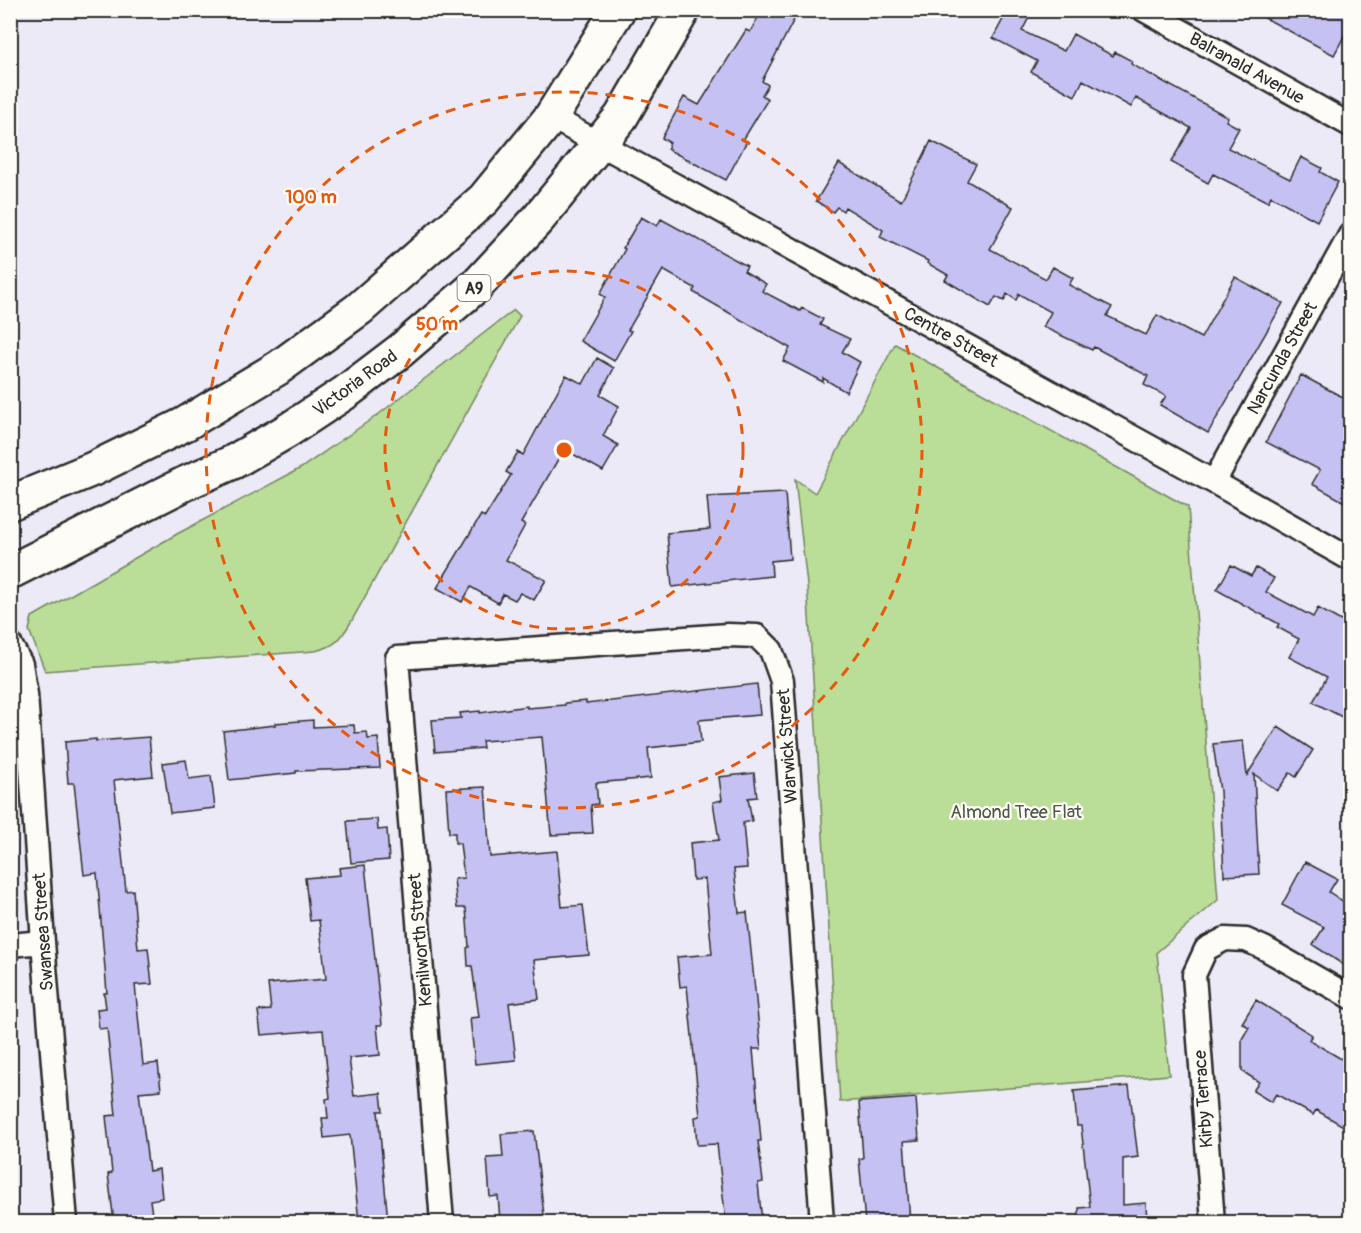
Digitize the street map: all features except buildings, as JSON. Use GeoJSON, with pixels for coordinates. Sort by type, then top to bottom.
{"type":"FeatureCollection","features":[{"type":"Feature","properties":{"kind":"highway"},"geometry":{"type":"LineString","coordinates":[[10,503],[93,469],[185,424],[278,368],[358,309],[484,199],[551,117],[618,10]]}},
{"type":"Feature","properties":{"kind":"highway","name":"Victoria Road"},"geometry":{"type":"LineString","coordinates":[[10,572],[186,483],[233,462],[287,431],[346,392],[400,351],[477,285],[539,218],[621,117],[683,10]]}},
{"type":"Feature","properties":{"kind":"street","name":"Balranald Avenue"},"geometry":{"type":"LineString","coordinates":[[1144,10],[1350,125]]}},
{"type":"Feature","properties":{"kind":"street","name":"Centre Street"},"geometry":{"type":"LineString","coordinates":[[551,117],[1350,559]]}},
{"type":"Feature","properties":{"kind":"street","name":"Narcunda Street"},"geometry":{"type":"LineString","coordinates":[[1214,482],[1350,235]]}},
{"type":"Feature","properties":{"kind":"street","name":"Warwick Street"},"geometry":{"type":"LineString","coordinates":[[397,658],[728,635],[757,636],[771,650],[782,681],[822,1222]]}},
{"type":"Feature","properties":{"kind":"street","name":"Swansea Street"},"geometry":{"type":"LineString","coordinates":[[10,644],[21,664],[26,694],[66,1222]]}},
{"type":"Feature","properties":{"kind":"street","name":"Kenilworth Street"},"geometry":{"type":"LineString","coordinates":[[397,658],[442,1222]]}},
{"type":"Feature","properties":{"kind":"street","name":"Kirby Terrace"},"geometry":{"type":"LineString","coordinates":[[1213,1222],[1194,975],[1206,949],[1225,939],[1246,940],[1350,997]]}},
{"type":"Feature","properties":{"kind":"street"},"geometry":{"type":"LineString","coordinates":[[10,945],[43,942]]}},
{"type":"Feature","properties":{"kind":"green space"},"geometry":{"type":"Polygon","coordinates":[[[514,310],[520,316],[351,622],[337,641],[315,651],[45,671],[29,630],[32,617],[177,534],[301,468],[379,414],[514,310]]]}},
{"type":"Feature","properties":{"kind":"green space","name":"Almond Tree Flat"},"geometry":{"type":"Polygon","coordinates":[[[895,344],[1188,507],[1218,900],[1157,952],[1169,1075],[840,1102],[807,585],[795,479],[815,493],[895,344]]]}}]}
